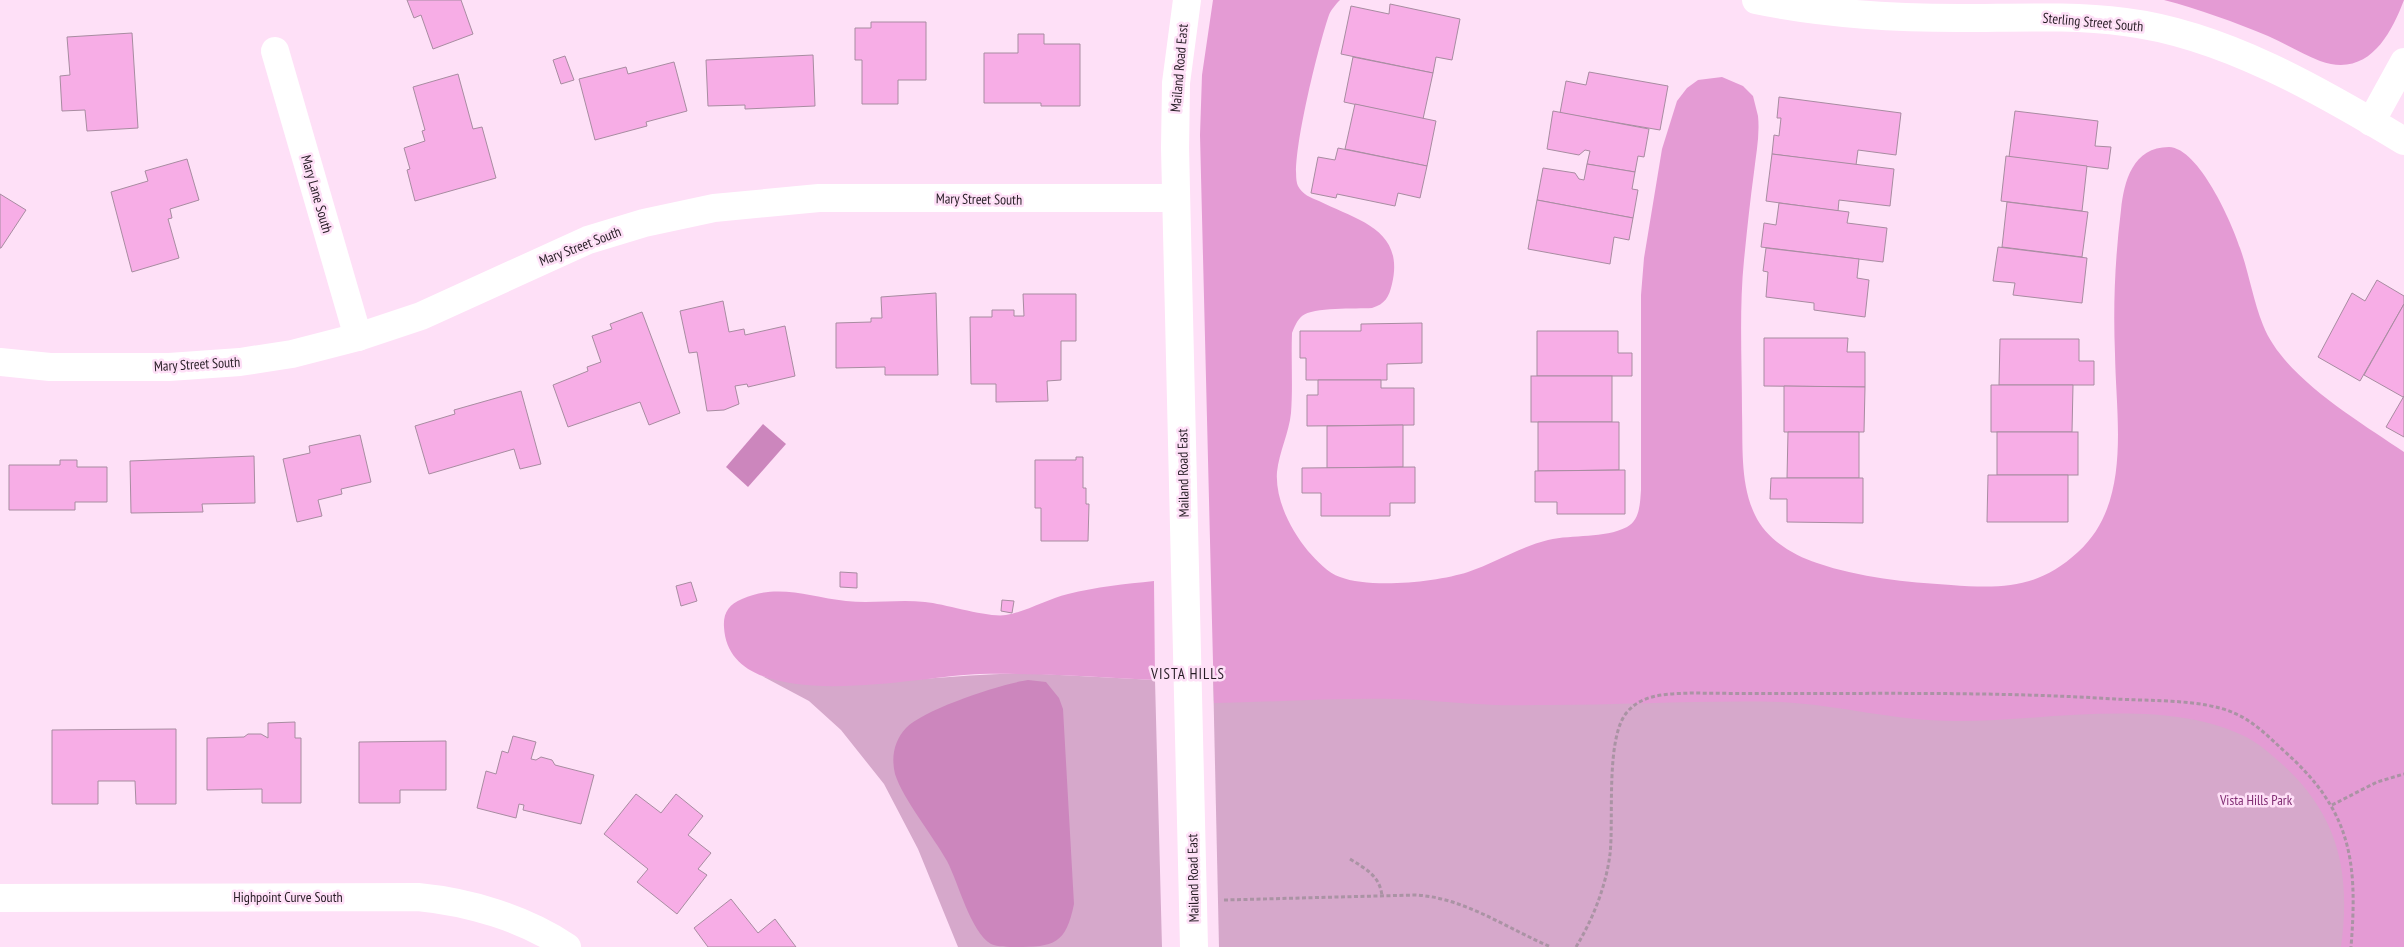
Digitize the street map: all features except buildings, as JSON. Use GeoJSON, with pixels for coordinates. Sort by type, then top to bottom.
{"type":"FeatureCollection","features":[{"type":"Feature","properties":{"kind":"street","name":"Mailand Road East"},"geometry":{"type":"LineString","coordinates":[[1187,0],[1176,83],[1176,198],[1194,947]]}},
{"type":"Feature","properties":{"kind":"street","name":"Sterling Street South"},"geometry":{"type":"LineString","coordinates":[[1756,0],[1800,8],[1858,15],[2064,18],[2136,24],[2189,37],[2250,59],[2372,122],[2404,142]]}},
{"type":"Feature","properties":{"kind":"street","name":"Mary Lane South"},"geometry":{"type":"LineString","coordinates":[[275,51],[358,337]]}},
{"type":"Feature","properties":{"kind":"street"},"geometry":{"type":"LineString","coordinates":[[2372,122],[2404,62]]}},
{"type":"Feature","properties":{"kind":"street","name":"Mary Street South"},"geometry":{"type":"LineString","coordinates":[[0,362],[50,367],[212,365],[283,356],[358,337],[438,309],[543,259],[588,240],[644,223],[714,208],[819,198],[1176,198]]}},
{"type":"Feature","properties":{"kind":"street","name":"Highpoint Curve South"},"geometry":{"type":"LineString","coordinates":[[0,898],[418,897],[465,905],[503,916],[544,934],[567,947]]}},
{"type":"Feature","properties":{"kind":"path"},"geometry":{"type":"LineString","coordinates":[[1576,947],[1602,892],[1606,874],[1611,838],[1614,747],[1620,721],[1634,704],[1660,696],[1702,694],[2076,696],[2207,706],[2232,712],[2257,727],[2305,769],[2332,805],[2347,840],[2352,861],[2354,903],[2351,947]]}},
{"type":"Feature","properties":{"kind":"path"},"geometry":{"type":"LineString","coordinates":[[2332,805],[2377,782],[2404,774]]}},
{"type":"Feature","properties":{"kind":"path"},"geometry":{"type":"LineString","coordinates":[[1350,859],[1375,877],[1379,882],[1382,896]]}},
{"type":"Feature","properties":{"kind":"path"},"geometry":{"type":"LineString","coordinates":[[1193,900],[1424,896],[1442,900],[1551,947]]}},
{"type":"Feature","properties":{"kind":"green space","name":"Vista Hills Park"},"geometry":{"type":"Polygon","coordinates":[[[2404,651],[2404,947],[1219,947],[1213,673],[2404,651]]]}},
{"type":"Feature","properties":{"kind":"green space"},"geometry":{"type":"Polygon","coordinates":[[[1022,673],[1155,680],[1162,947],[958,947],[918,849],[884,784],[841,730],[809,701],[762,676],[802,684],[842,685],[1022,673]]]}},
{"type":"Feature","properties":{"kind":"shaded area"},"geometry":{"type":"Polygon","coordinates":[[[1213,0],[1340,0],[1329,15],[1306,102],[1297,154],[1296,174],[1298,186],[1307,195],[1362,221],[1375,229],[1385,239],[1391,250],[1394,265],[1392,284],[1386,299],[1372,308],[1315,311],[1302,316],[1297,322],[1292,333],[1291,413],[1278,465],[1277,483],[1285,514],[1308,551],[1331,573],[1353,581],[1404,583],[1455,576],[1538,543],[1558,538],[1598,535],[1618,531],[1627,527],[1635,520],[1641,490],[1641,295],[1644,258],[1662,149],[1677,101],[1687,88],[1698,80],[1722,77],[1743,86],[1753,96],[1758,116],[1758,144],[1742,279],[1741,336],[1745,478],[1750,503],[1760,524],[1773,539],[1799,556],[1834,568],[1867,576],[1987,587],[2019,584],[2049,573],[2078,552],[2095,532],[2107,510],[2114,485],[2118,433],[2114,336],[2115,282],[2122,199],[2128,177],[2139,159],[2157,149],[2169,147],[2180,151],[2192,160],[2213,188],[2230,222],[2240,248],[2263,325],[2273,344],[2287,362],[2324,396],[2404,452],[2404,947],[2341,947],[2344,920],[2342,871],[2337,848],[2329,826],[2317,805],[2302,784],[2283,765],[2253,741],[2215,725],[2180,717],[2104,714],[1954,721],[1889,716],[1824,706],[1781,702],[1504,705],[1371,699],[1214,703],[1200,135],[1202,75],[1213,0]]]}},
{"type":"Feature","properties":{"kind":"shaded area"},"geometry":{"type":"Polygon","coordinates":[[[2164,0],[2404,0],[2392,28],[2374,51],[2364,59],[2351,64],[2337,65],[2320,61],[2268,36],[2229,21],[2164,0]]]}},
{"type":"Feature","properties":{"kind":"shaded area"},"geometry":{"type":"Polygon","coordinates":[[[763,424],[786,444],[748,487],[726,467],[763,424]]]}},
{"type":"Feature","properties":{"kind":"shaded area"},"geometry":{"type":"Polygon","coordinates":[[[1154,581],[1155,680],[980,674],[875,684],[832,686],[792,683],[758,674],[734,656],[724,627],[726,613],[730,606],[755,594],[768,592],[794,592],[856,602],[925,602],[989,615],[1006,615],[1060,596],[1111,586],[1154,581]]]}},
{"type":"Feature","properties":{"kind":"shaded area"},"geometry":{"type":"Polygon","coordinates":[[[1028,680],[1046,682],[1059,698],[1063,709],[1074,904],[1067,928],[1056,941],[1040,946],[1003,947],[991,944],[977,929],[947,861],[899,784],[893,761],[894,749],[906,728],[929,713],[964,698],[1028,680]]]}},
{"type":"Feature","properties":{"kind":"district","name":"VISTA HILLS"},"geometry":{"type":"Point","coordinates":[1188,673]}}]}
